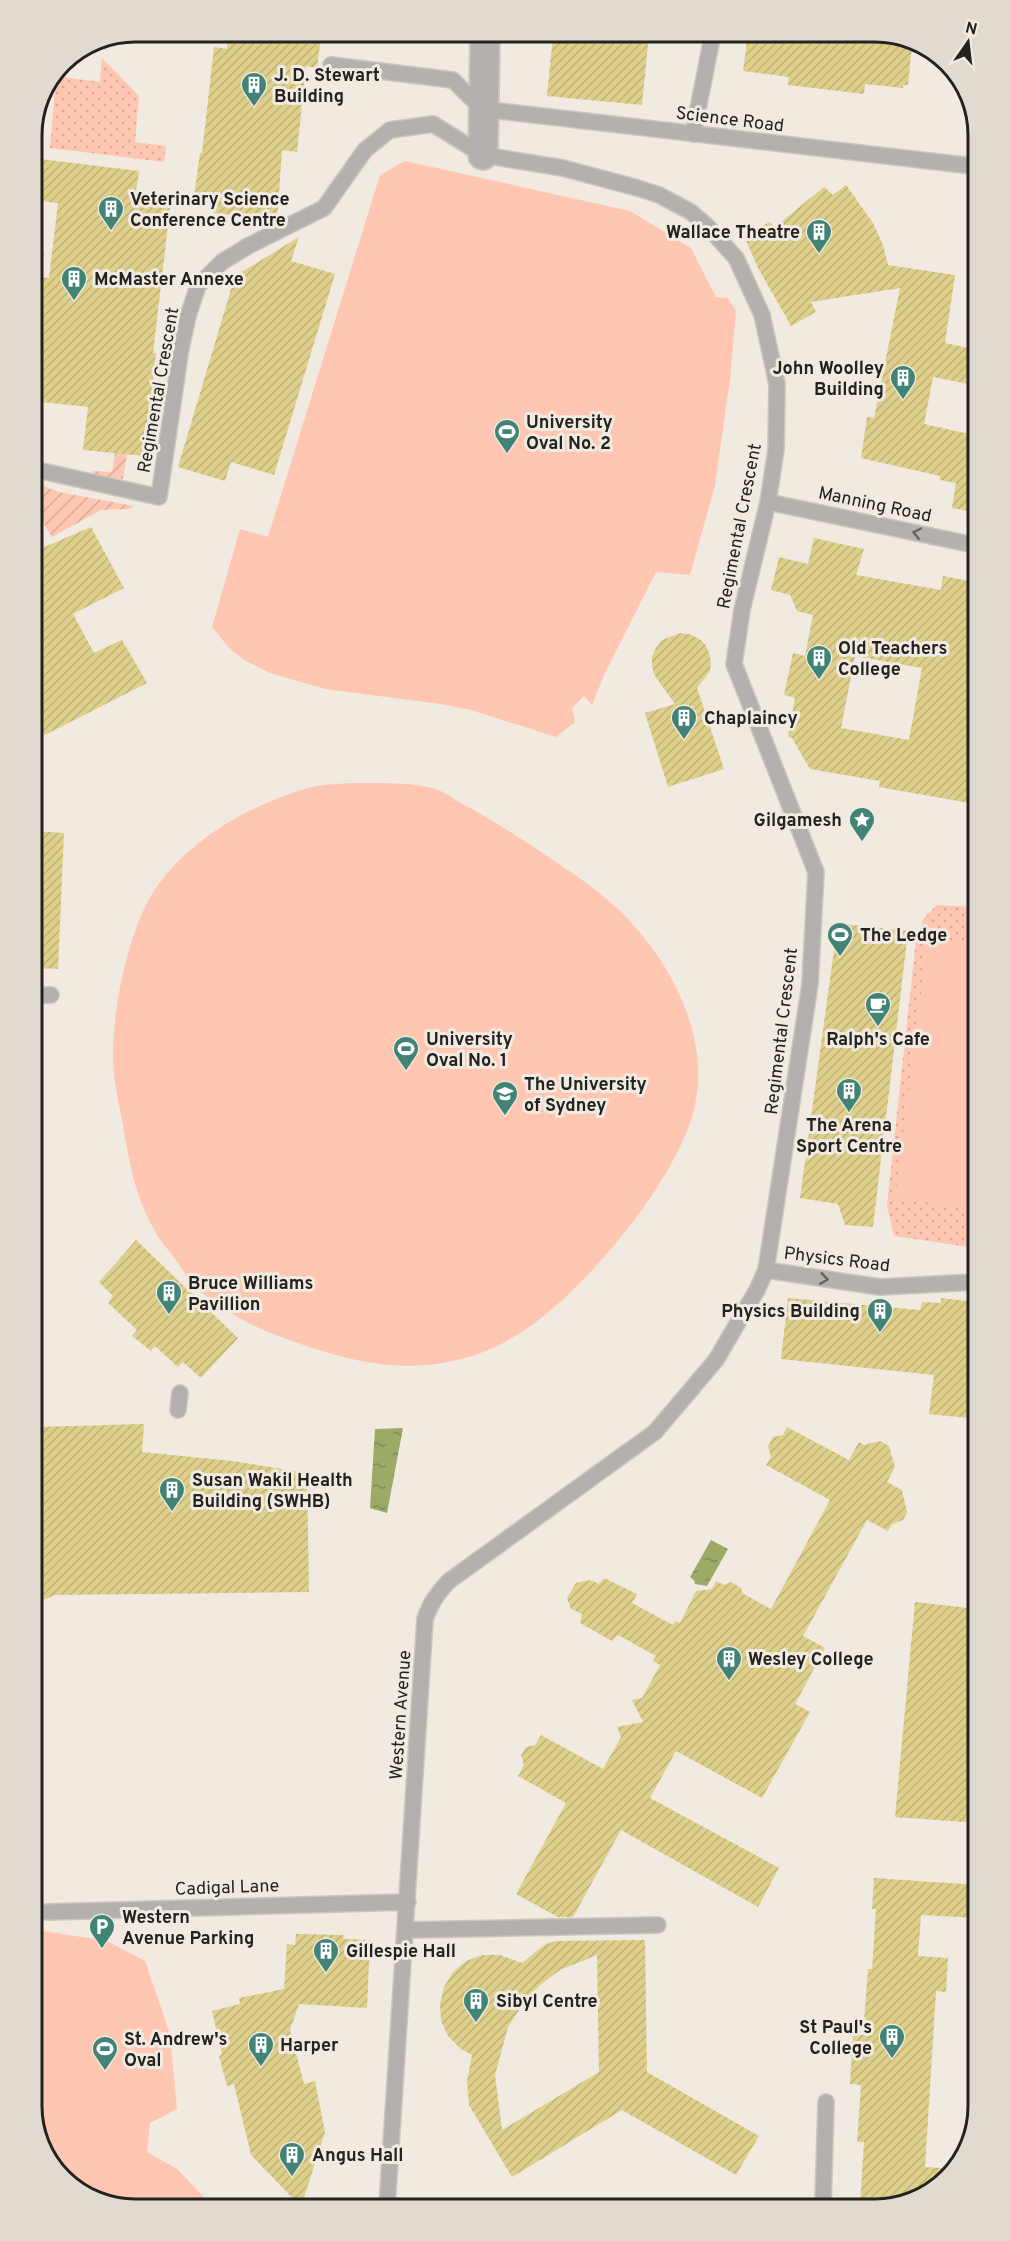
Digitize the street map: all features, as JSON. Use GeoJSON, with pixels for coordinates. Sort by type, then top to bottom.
{"type":"FeatureCollection","features":[{"type":"Feature","properties":{"kind":"street"},"geometry":{"type":"LineString","coordinates":[[483,155],[485,42]]}},
{"type":"Feature","properties":{"kind":"lane"},"geometry":{"type":"LineString","coordinates":[[693,134],[711,42]]}},
{"type":"Feature","properties":{"kind":"lane"},"geometry":{"type":"LineString","coordinates":[[332,65],[453,80],[482,109]]}},
{"type":"Feature","properties":{"kind":"lane","name":"Science Road"},"geometry":{"type":"LineString","coordinates":[[482,109],[968,165]]}},
{"type":"Feature","properties":{"kind":"lane","name":"Regimental Crescent"},"geometry":{"type":"LineString","coordinates":[[42,471],[159,496],[181,348],[198,286],[222,262],[324,208],[365,150],[390,130],[433,124],[483,155],[563,168],[659,195],[691,212],[736,258],[762,315],[777,384],[776,450],[768,502],[742,610],[735,664],[816,872],[810,984],[766,1270],[757,1290],[716,1359]]}},
{"type":"Feature","properties":{"kind":"lane","name":"Manning Road"},"geometry":{"type":"LineString","coordinates":[[768,502],[968,544]]}},
{"type":"Feature","properties":{"kind":"lane"},"geometry":{"type":"LineString","coordinates":[[42,995],[51,995]]}},
{"type":"Feature","properties":{"kind":"lane","name":"Physics Road"},"geometry":{"type":"LineString","coordinates":[[766,1270],[880,1287],[968,1282]]}},
{"type":"Feature","properties":{"kind":"lane","name":"Western Avenue"},"geometry":{"type":"LineString","coordinates":[[388,2199],[425,1619],[428,1608],[449,1581],[655,1432],[716,1359]]}},
{"type":"Feature","properties":{"kind":"lane"},"geometry":{"type":"LineString","coordinates":[[178,1410],[180,1393]]}},
{"type":"Feature","properties":{"kind":"lane","name":"Cadigal Lane"},"geometry":{"type":"LineString","coordinates":[[47,1912],[408,1902]]}},
{"type":"Feature","properties":{"kind":"lane"},"geometry":{"type":"LineString","coordinates":[[406,1930],[658,1925]]}},
{"type":"Feature","properties":{"kind":"lane"},"geometry":{"type":"LineString","coordinates":[[823,2199],[826,2102]]}},
{"type":"Feature","properties":{"kind":"shaded area"},"geometry":{"type":"Polygon","coordinates":[[[102,58],[139,96],[135,142],[166,146],[164,162],[50,148],[55,88],[58,83],[63,77],[100,82],[102,58]]]}},
{"type":"Feature","properties":{"kind":"shaded area","name":"University Oval No. 2"},"geometry":{"type":"Polygon","coordinates":[[[405,161],[630,211],[691,248],[716,297],[728,298],[736,311],[730,379],[715,485],[690,575],[656,572],[604,675],[592,705],[584,696],[572,708],[575,722],[556,737],[471,710],[325,689],[270,673],[246,661],[230,649],[212,627],[240,529],[268,537],[380,175],[405,161]]]}},
{"type":"Feature","properties":{"kind":"shaded area"},"geometry":{"type":"Polygon","coordinates":[[[115,453],[127,454],[123,479],[91,475],[93,471],[112,472],[115,453]]]}},
{"type":"Feature","properties":{"kind":"shaded area"},"geometry":{"type":"Polygon","coordinates":[[[42,483],[59,492],[134,506],[129,509],[101,510],[52,537],[42,521],[42,483]]]}},
{"type":"Feature","properties":{"kind":"shaded area","name":"University Oval No. 1"},"geometry":{"type":"Polygon","coordinates":[[[353,783],[406,784],[441,791],[518,837],[602,895],[638,930],[672,980],[685,1007],[694,1035],[698,1065],[697,1094],[690,1123],[673,1161],[636,1217],[595,1267],[558,1304],[520,1333],[477,1354],[426,1365],[396,1366],[366,1362],[309,1347],[251,1324],[199,1290],[158,1237],[137,1192],[114,1077],[115,1020],[128,952],[143,911],[166,875],[200,842],[241,815],[263,804],[308,788],[353,783]]]}},
{"type":"Feature","properties":{"kind":"shaded area"},"geometry":{"type":"Polygon","coordinates":[[[937,905],[968,907],[968,1247],[894,1236],[887,1205],[917,931],[921,931],[923,919],[937,905]]]}},
{"type":"Feature","properties":{"kind":"shaded area"},"geometry":{"type":"Polygon","coordinates":[[[928,938],[968,943],[968,1208],[895,1198],[928,938]]]}},
{"type":"Feature","properties":{"kind":"shaded area","name":"St. Andrew's Oval"},"geometry":{"type":"Polygon","coordinates":[[[42,1931],[107,1941],[145,1961],[170,2034],[177,2109],[150,2123],[147,2152],[177,2169],[204,2199],[117,2197],[105,2194],[78,2180],[61,2163],[47,2136],[42,2106],[42,1931]]]}},
{"type":"Feature","properties":{"kind":"water"},"geometry":{"type":"Polygon","coordinates":[[[403,1428],[387,1513],[370,1508],[375,1429],[403,1428]]]}},
{"type":"Feature","properties":{"kind":"water"},"geometry":{"type":"Polygon","coordinates":[[[711,1540],[728,1549],[707,1586],[695,1584],[690,1577],[711,1540]]]}},
{"type":"Feature","properties":{"kind":"building","name":"J. D. Stewart Building"},"geometry":{"type":"Polygon","coordinates":[[[228,42],[320,42],[317,68],[306,66],[297,152],[282,150],[277,220],[213,213],[214,199],[194,197],[200,153],[202,153],[214,47],[227,49],[228,42]]]}},
{"type":"Feature","properties":{"kind":"building"},"geometry":{"type":"Polygon","coordinates":[[[552,42],[648,42],[642,105],[547,96],[552,42]]]}},
{"type":"Feature","properties":{"kind":"building"},"geometry":{"type":"Polygon","coordinates":[[[747,42],[881,42],[912,49],[908,85],[903,85],[903,88],[865,84],[864,94],[788,85],[789,77],[743,71],[747,42]]]}},
{"type":"Feature","properties":{"kind":"building"},"geometry":{"type":"Polygon","coordinates":[[[42,159],[139,171],[134,205],[170,208],[144,456],[83,450],[88,407],[42,402],[42,277],[49,278],[58,203],[42,201],[42,159]]]}},
{"type":"Feature","properties":{"kind":"building"},"geometry":{"type":"Polygon","coordinates":[[[846,185],[873,223],[883,245],[888,265],[955,275],[945,343],[968,348],[968,384],[933,377],[924,424],[968,434],[968,511],[952,508],[956,483],[940,480],[940,476],[861,458],[867,417],[874,418],[900,288],[811,302],[816,312],[791,326],[758,268],[744,236],[770,222],[775,227],[824,187],[833,195],[846,185]]]}},
{"type":"Feature","properties":{"kind":"building"},"geometry":{"type":"Polygon","coordinates":[[[299,237],[291,261],[335,274],[274,475],[231,462],[225,481],[178,467],[235,276],[299,237]]]}},
{"type":"Feature","properties":{"kind":"building"},"geometry":{"type":"Polygon","coordinates":[[[91,527],[124,588],[73,614],[94,653],[122,640],[147,683],[42,736],[42,548],[91,527]]]}},
{"type":"Feature","properties":{"kind":"building","name":"Old Teachers College"},"geometry":{"type":"Polygon","coordinates":[[[814,538],[864,549],[856,575],[941,590],[943,576],[968,581],[968,803],[879,787],[880,781],[810,769],[792,738],[788,737],[795,698],[784,695],[793,653],[805,656],[813,615],[797,611],[790,595],[771,590],[779,557],[808,564],[814,538]],[[855,656],[841,728],[909,740],[922,668],[855,656]]]}},
{"type":"Feature","properties":{"kind":"building","name":"Chaplaincy"},"geometry":{"type":"Polygon","coordinates":[[[680,633],[698,638],[705,644],[709,653],[710,671],[697,688],[724,769],[668,787],[645,713],[675,704],[655,676],[652,657],[662,640],[680,633]]]}},
{"type":"Feature","properties":{"kind":"building"},"geometry":{"type":"Polygon","coordinates":[[[42,832],[64,833],[58,969],[42,968],[42,832]]]}},
{"type":"Feature","properties":{"kind":"building","name":"The Arena Sport Centre"},"geometry":{"type":"Polygon","coordinates":[[[835,923],[908,931],[873,1227],[845,1225],[838,1204],[800,1198],[834,950],[835,923]]]}},
{"type":"Feature","properties":{"kind":"building","name":"Bruce Williams Pavillion"},"geometry":{"type":"Polygon","coordinates":[[[136,1240],[238,1338],[201,1378],[183,1362],[178,1367],[155,1346],[151,1351],[132,1336],[137,1330],[108,1303],[113,1296],[99,1282],[136,1240]]]}},
{"type":"Feature","properties":{"kind":"building","name":"Physics Building"},"geometry":{"type":"Polygon","coordinates":[[[788,1298],[920,1310],[922,1302],[941,1303],[941,1298],[968,1301],[968,1418],[929,1414],[934,1375],[781,1359],[788,1298]]]}},
{"type":"Feature","properties":{"kind":"building","name":"Susan Wakil Health Building (SWHB)"},"geometry":{"type":"Polygon","coordinates":[[[144,1424],[142,1452],[233,1461],[307,1473],[309,1592],[55,1595],[42,1600],[42,1427],[144,1424]]]}},
{"type":"Feature","properties":{"kind":"building","name":"Wesley College"},"geometry":{"type":"Polygon","coordinates":[[[787,1427],[849,1460],[859,1442],[864,1445],[880,1441],[889,1446],[895,1467],[887,1482],[902,1490],[907,1512],[903,1520],[892,1524],[888,1531],[867,1520],[803,1636],[825,1648],[795,1704],[810,1712],[762,1798],[676,1751],[650,1798],[779,1868],[758,1907],[621,1830],[573,1917],[558,1917],[516,1894],[566,1803],[518,1776],[524,1765],[521,1755],[526,1747],[535,1745],[541,1735],[603,1769],[621,1737],[617,1727],[643,1722],[632,1700],[642,1698],[660,1665],[653,1661],[656,1656],[618,1635],[612,1641],[580,1623],[582,1614],[571,1609],[567,1598],[576,1583],[590,1580],[599,1584],[604,1578],[637,1594],[632,1603],[673,1625],[675,1621],[680,1623],[696,1591],[712,1589],[716,1581],[724,1585],[731,1582],[741,1588],[742,1593],[771,1609],[830,1500],[766,1465],[771,1457],[768,1447],[773,1437],[783,1435],[787,1427]]]}},
{"type":"Feature","properties":{"kind":"building"},"geometry":{"type":"Polygon","coordinates":[[[915,1602],[968,1608],[968,1822],[895,1817],[915,1602]]]}},
{"type":"Feature","properties":{"kind":"building","name":"St Paul's College"},"geometry":{"type":"Polygon","coordinates":[[[874,1878],[968,1884],[968,1917],[921,1915],[918,1956],[948,1958],[946,1992],[936,1991],[925,2167],[944,2168],[927,2183],[905,2194],[860,2199],[864,2142],[857,2142],[861,2085],[850,2084],[853,2034],[863,2035],[868,1969],[872,1969],[876,1909],[872,1909],[874,1878]]]}},
{"type":"Feature","properties":{"kind":"building"},"geometry":{"type":"Polygon","coordinates":[[[296,1934],[344,1935],[343,1939],[370,1940],[367,2008],[299,2004],[290,2030],[304,2084],[315,2081],[325,2132],[304,2199],[293,2199],[251,2155],[234,2084],[227,2086],[219,2056],[222,2054],[212,2011],[240,2004],[239,1998],[284,1989],[287,1944],[295,1945],[296,1934]]]}},
{"type":"Feature","properties":{"kind":"building"},"geometry":{"type":"Polygon","coordinates":[[[645,1940],[647,2072],[759,2136],[736,2175],[622,2110],[512,2177],[469,2105],[467,2081],[472,2055],[461,2049],[448,2036],[441,2021],[440,2004],[444,1987],[453,1972],[466,1961],[482,1955],[500,1955],[522,1963],[544,1945],[555,1941],[645,1940]],[[597,1955],[560,1970],[540,1985],[525,2001],[508,2027],[495,2075],[502,2130],[599,2072],[597,1955]]]}},
{"type":"Feature","properties":{"kind":"place","name":"J. D. Stewart Building"},"geometry":{"type":"Point","coordinates":[254,108]}},
{"type":"Feature","properties":{"kind":"place","name":"Veterinary Science Conference Centre"},"geometry":{"type":"Point","coordinates":[111,232]}},
{"type":"Feature","properties":{"kind":"place","name":"Wallace Theatre"},"geometry":{"type":"Point","coordinates":[819,255]}},
{"type":"Feature","properties":{"kind":"place","name":"McMaster Annexe"},"geometry":{"type":"Point","coordinates":[74,302]}},
{"type":"Feature","properties":{"kind":"place","name":"John Woolley Building"},"geometry":{"type":"Point","coordinates":[903,401]}},
{"type":"Feature","properties":{"kind":"place","name":"University Oval No. 2"},"geometry":{"type":"Point","coordinates":[507,455]}},
{"type":"Feature","properties":{"kind":"place","name":"Old Teachers College"},"geometry":{"type":"Point","coordinates":[819,681]}},
{"type":"Feature","properties":{"kind":"place","name":"Chaplaincy"},"geometry":{"type":"Point","coordinates":[684,741]}},
{"type":"Feature","properties":{"kind":"place","name":"Gilgamesh"},"geometry":{"type":"Point","coordinates":[862,843]}},
{"type":"Feature","properties":{"kind":"place","name":"The Ledge"},"geometry":{"type":"Point","coordinates":[840,958]}},
{"type":"Feature","properties":{"kind":"place","name":"Ralph's Cafe"},"geometry":{"type":"Point","coordinates":[878,1028]}},
{"type":"Feature","properties":{"kind":"place","name":"University Oval No. 1"},"geometry":{"type":"Point","coordinates":[406,1072]}},
{"type":"Feature","properties":{"kind":"place","name":"The Arena Sport Centre"},"geometry":{"type":"Point","coordinates":[849,1114]}},
{"type":"Feature","properties":{"kind":"place","name":"The University of Sydney"},"geometry":{"type":"Point","coordinates":[505,1117]}},
{"type":"Feature","properties":{"kind":"place","name":"Bruce Williams Pavillion"},"geometry":{"type":"Point","coordinates":[169,1316]}},
{"type":"Feature","properties":{"kind":"place","name":"Physics Building"},"geometry":{"type":"Point","coordinates":[880,1334]}},
{"type":"Feature","properties":{"kind":"place","name":"Susan Wakil Health Building (SWHB)"},"geometry":{"type":"Point","coordinates":[172,1513]}},
{"type":"Feature","properties":{"kind":"place","name":"Wesley College"},"geometry":{"type":"Point","coordinates":[729,1682]}},
{"type":"Feature","properties":{"kind":"place","name":"Western Avenue Parking"},"geometry":{"type":"Point","coordinates":[102,1950]}},
{"type":"Feature","properties":{"kind":"place","name":"Gillespie Hall"},"geometry":{"type":"Point","coordinates":[326,1974]}},
{"type":"Feature","properties":{"kind":"place","name":"Sibyl Centre"},"geometry":{"type":"Point","coordinates":[476,2024]}},
{"type":"Feature","properties":{"kind":"place","name":"St Paul's College"},"geometry":{"type":"Point","coordinates":[892,2060]}},
{"type":"Feature","properties":{"kind":"place","name":"Harper"},"geometry":{"type":"Point","coordinates":[261,2068]}},
{"type":"Feature","properties":{"kind":"place","name":"St. Andrew's Oval"},"geometry":{"type":"Point","coordinates":[105,2072]}},
{"type":"Feature","properties":{"kind":"place","name":"Angus Hall"},"geometry":{"type":"Point","coordinates":[292,2178]}}]}
